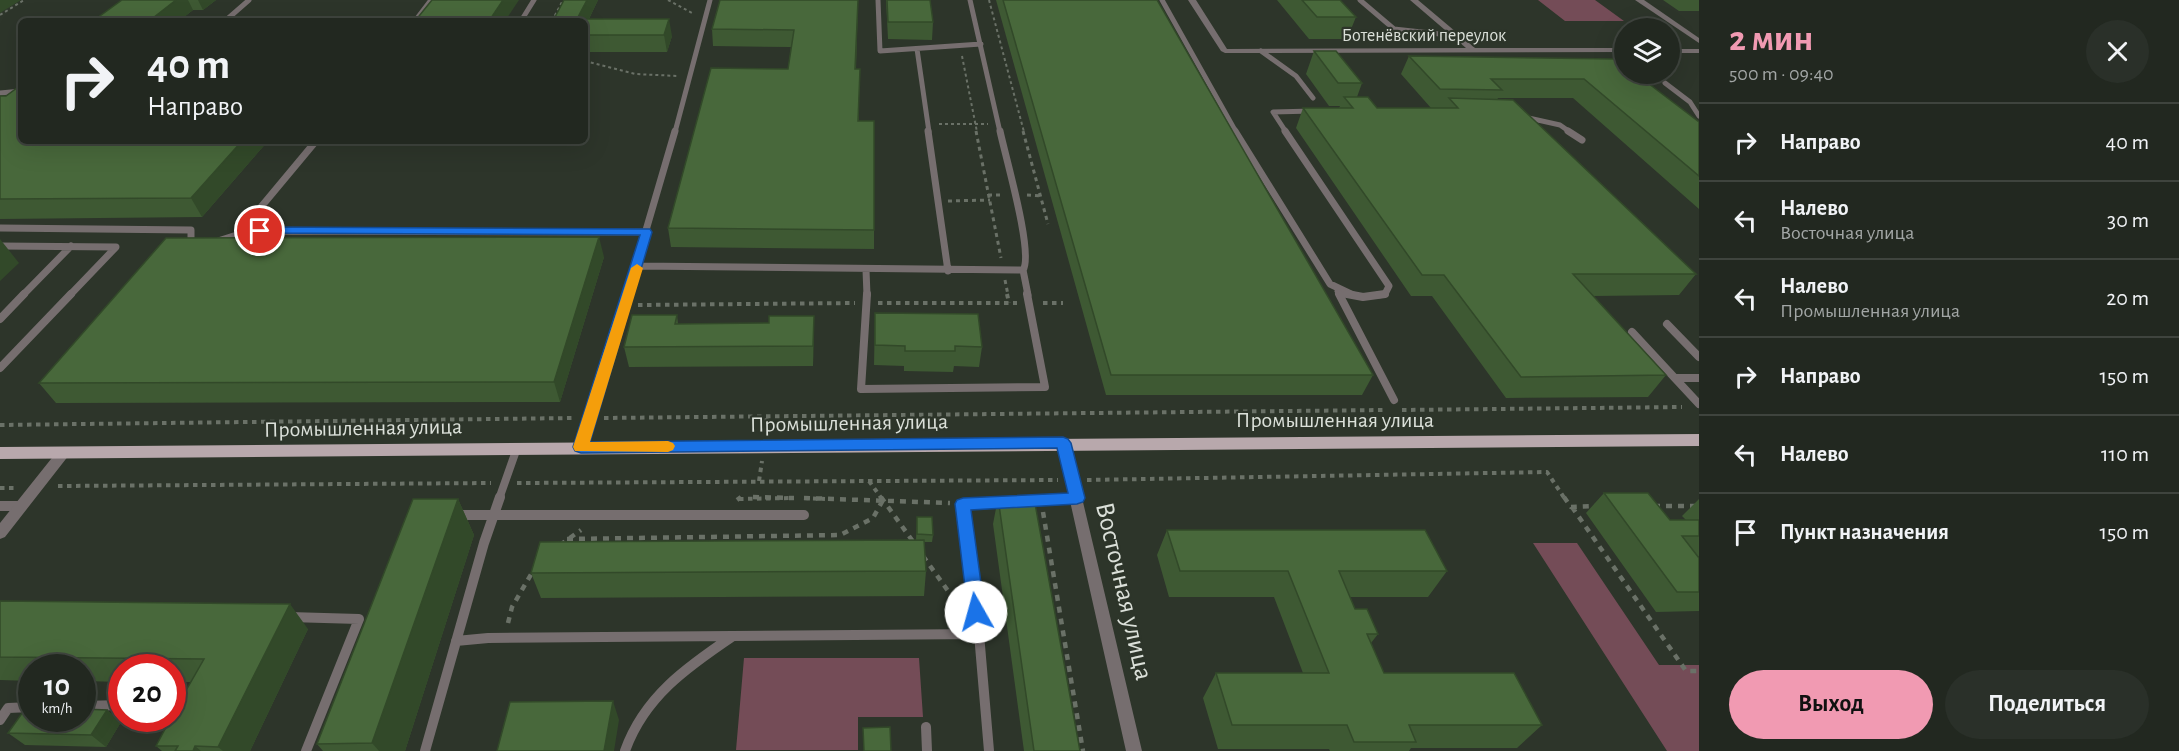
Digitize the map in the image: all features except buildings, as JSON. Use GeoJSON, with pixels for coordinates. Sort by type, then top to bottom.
{"type":"FeatureCollection","features":[{"type":"Feature","properties":{"kind":"main road","name":"Промышленная улица"},"geometry":{"type":"LineString","coordinates":[[0,453],[1063,443],[1699,440]]}},
{"type":"Feature","properties":{"kind":"street","name":"Ботенёвский переулок"},"geometry":{"type":"LineString","coordinates":[[1192,0],[1225,51],[1614,50]]}},
{"type":"Feature","properties":{"kind":"street"},"geometry":{"type":"LineString","coordinates":[[1414,0],[1473,50]]}},
{"type":"Feature","properties":{"kind":"street"},"geometry":{"type":"LineString","coordinates":[[1639,0],[1699,41]]}},
{"type":"Feature","properties":{"kind":"street"},"geometry":{"type":"LineString","coordinates":[[1680,51],[1699,51]]}},
{"type":"Feature","properties":{"kind":"street","name":"Восточная улица"},"geometry":{"type":"LineString","coordinates":[[1063,443],[1134,751]]}},
{"type":"Feature","properties":{"kind":"street"},"geometry":{"type":"LineString","coordinates":[[0,533],[64,452]]}},
{"type":"Feature","properties":{"kind":"lane"},"geometry":{"type":"LineString","coordinates":[[228,18],[249,0]]}},
{"type":"Feature","properties":{"kind":"lane"},"geometry":{"type":"LineString","coordinates":[[417,18],[431,0]]}},
{"type":"Feature","properties":{"kind":"lane"},"geometry":{"type":"LineString","coordinates":[[523,18],[534,0]]}},
{"type":"Feature","properties":{"kind":"lane"},"geometry":{"type":"LineString","coordinates":[[581,447],[637,266],[710,0]]}},
{"type":"Feature","properties":{"kind":"lane"},"geometry":{"type":"LineString","coordinates":[[878,0],[880,51],[980,43]]}},
{"type":"Feature","properties":{"kind":"lane"},"geometry":{"type":"LineString","coordinates":[[866,270],[867,303],[861,389],[1045,387],[1023,270],[1027,264],[1025,240],[970,0]]}},
{"type":"Feature","properties":{"kind":"lane"},"geometry":{"type":"LineString","coordinates":[[1162,0],[1236,132],[1330,284],[1338,291],[1353,297],[1385,294],[1389,286],[1273,112],[1325,111]]}},
{"type":"Feature","properties":{"kind":"lane"},"geometry":{"type":"LineString","coordinates":[[1360,0],[1394,29],[1458,36]]}},
{"type":"Feature","properties":{"kind":"lane"},"geometry":{"type":"LineString","coordinates":[[917,49],[948,271]]}},
{"type":"Feature","properties":{"kind":"lane"},"geometry":{"type":"LineString","coordinates":[[1261,51],[1296,76],[1313,99]]}},
{"type":"Feature","properties":{"kind":"lane"},"geometry":{"type":"LineString","coordinates":[[1666,84],[1690,102],[1699,116]]}},
{"type":"Feature","properties":{"kind":"lane"},"geometry":{"type":"LineString","coordinates":[[0,93],[18,91]]}},
{"type":"Feature","properties":{"kind":"lane"},"geometry":{"type":"LineString","coordinates":[[1513,116],[1560,125],[1582,140]]}},
{"type":"Feature","properties":{"kind":"lane"},"geometry":{"type":"LineString","coordinates":[[243,233],[261,207],[314,144]]}},
{"type":"Feature","properties":{"kind":"lane"},"geometry":{"type":"LineString","coordinates":[[0,228],[190,230],[192,246]]}},
{"type":"Feature","properties":{"kind":"lane"},"geometry":{"type":"LineString","coordinates":[[211,242],[260,231],[646,232]]}},
{"type":"Feature","properties":{"kind":"lane"},"geometry":{"type":"LineString","coordinates":[[181,248],[201,244]]}},
{"type":"Feature","properties":{"kind":"lane"},"geometry":{"type":"LineString","coordinates":[[0,246],[116,247],[0,368]]}},
{"type":"Feature","properties":{"kind":"lane"},"geometry":{"type":"LineString","coordinates":[[0,319],[71,246]]}},
{"type":"Feature","properties":{"kind":"lane"},"geometry":{"type":"LineString","coordinates":[[637,266],[1003,272],[1023,270]]}},
{"type":"Feature","properties":{"kind":"lane"},"geometry":{"type":"LineString","coordinates":[[1338,291],[1394,400]]}},
{"type":"Feature","properties":{"kind":"lane"},"geometry":{"type":"LineString","coordinates":[[1667,324],[1699,357]]}},
{"type":"Feature","properties":{"kind":"lane"},"geometry":{"type":"LineString","coordinates":[[1632,332],[1699,404]]}},
{"type":"Feature","properties":{"kind":"lane"},"geometry":{"type":"LineString","coordinates":[[1675,378],[1699,378]]}},
{"type":"Feature","properties":{"kind":"lane"},"geometry":{"type":"LineString","coordinates":[[425,751],[494,515],[517,448]]}},
{"type":"Feature","properties":{"kind":"lane"},"geometry":{"type":"LineString","coordinates":[[989,751],[979,634],[963,504],[1077,498]]}},
{"type":"Feature","properties":{"kind":"lane"},"geometry":{"type":"LineString","coordinates":[[0,506],[22,506]]}},
{"type":"Feature","properties":{"kind":"lane"},"geometry":{"type":"LineString","coordinates":[[440,515],[804,515]]}},
{"type":"Feature","properties":{"kind":"lane"},"geometry":{"type":"LineString","coordinates":[[279,617],[359,620],[306,751]]}},
{"type":"Feature","properties":{"kind":"lane"},"geometry":{"type":"LineString","coordinates":[[456,641],[504,638],[979,634]]}},
{"type":"Feature","properties":{"kind":"lane"},"geometry":{"type":"LineString","coordinates":[[625,751],[630,731],[662,689],[687,666],[733,635]]}},
{"type":"Feature","properties":{"kind":"lane"},"geometry":{"type":"LineString","coordinates":[[186,704],[205,703]]}},
{"type":"Feature","properties":{"kind":"lane"},"geometry":{"type":"LineString","coordinates":[[0,720],[8,708],[18,708]]}},
{"type":"Feature","properties":{"kind":"lane"},"geometry":{"type":"LineString","coordinates":[[926,727],[927,751]]}},
{"type":"Feature","properties":{"kind":"path"},"geometry":{"type":"LineString","coordinates":[[0,15],[24,0]]}},
{"type":"Feature","properties":{"kind":"path"},"geometry":{"type":"LineString","coordinates":[[554,18],[563,0]]}},
{"type":"Feature","properties":{"kind":"path"},"geometry":{"type":"LineString","coordinates":[[668,0],[697,16]]}},
{"type":"Feature","properties":{"kind":"path"},"geometry":{"type":"LineString","coordinates":[[989,0],[1048,224]]}},
{"type":"Feature","properties":{"kind":"path"},"geometry":{"type":"LineString","coordinates":[[980,43],[1000,40]]}},
{"type":"Feature","properties":{"kind":"path"},"geometry":{"type":"LineString","coordinates":[[960,46],[1010,303]]}},
{"type":"Feature","properties":{"kind":"path"},"geometry":{"type":"LineString","coordinates":[[588,61],[635,74],[691,76]]}},
{"type":"Feature","properties":{"kind":"path"},"geometry":{"type":"LineString","coordinates":[[928,124],[1022,123]]}},
{"type":"Feature","properties":{"kind":"path"},"geometry":{"type":"LineString","coordinates":[[939,201],[990,200]]}},
{"type":"Feature","properties":{"kind":"path"},"geometry":{"type":"LineString","coordinates":[[625,305],[1063,303]]}},
{"type":"Feature","properties":{"kind":"path"},"geometry":{"type":"LineString","coordinates":[[1400,410],[1687,407]]}},
{"type":"Feature","properties":{"kind":"path"},"geometry":{"type":"LineString","coordinates":[[0,425],[1388,410]]}},
{"type":"Feature","properties":{"kind":"path"},"geometry":{"type":"LineString","coordinates":[[37,488],[88,484],[1073,481],[1547,472],[1686,671],[1699,670]]}},
{"type":"Feature","properties":{"kind":"path"},"geometry":{"type":"LineString","coordinates":[[1036,480],[1083,751]]}},
{"type":"Feature","properties":{"kind":"path"},"geometry":{"type":"LineString","coordinates":[[869,481],[979,634]]}},
{"type":"Feature","properties":{"kind":"path"},"geometry":{"type":"LineString","coordinates":[[719,515],[741,497],[963,504]]}},
{"type":"Feature","properties":{"kind":"path"},"geometry":{"type":"LineString","coordinates":[[567,539],[840,535],[873,518],[883,500]]}},
{"type":"Feature","properties":{"kind":"path"},"geometry":{"type":"LineString","coordinates":[[1571,507],[1605,506]]}},
{"type":"Feature","properties":{"kind":"path"},"geometry":{"type":"LineString","coordinates":[[1653,511],[1649,506],[1699,506]]}},
{"type":"Feature","properties":{"kind":"path"},"geometry":{"type":"LineString","coordinates":[[553,550],[604,515]]}},
{"type":"Feature","properties":{"kind":"path"},"geometry":{"type":"LineString","coordinates":[[504,638],[512,607],[539,562]]}},
{"type":"Feature","properties":{"kind":"shaded area"},"geometry":{"type":"Polygon","coordinates":[[[1538,0],[1595,0],[1620,18],[1614,18],[1614,21],[1565,21],[1538,0]]]}},
{"type":"Feature","properties":{"kind":"shaded area"},"geometry":{"type":"Polygon","coordinates":[[[1533,543],[1577,543],[1659,665],[1699,665],[1699,751],[1667,751],[1533,543]]]}},
{"type":"Feature","properties":{"kind":"shaded area"},"geometry":{"type":"Polygon","coordinates":[[[744,658],[919,658],[923,717],[858,717],[858,750],[736,750],[744,658]]]}},
{"type":"Feature","properties":{"kind":"slow traffic"},"geometry":{"type":"LineString","coordinates":[[637,268],[581,447],[668,446]]}},
{"type":"Feature","properties":{"kind":"route"},"geometry":{"type":"LineString","coordinates":[[260,231],[646,232],[581,447],[1063,443],[1077,498],[963,504],[976,612]]}}]}
